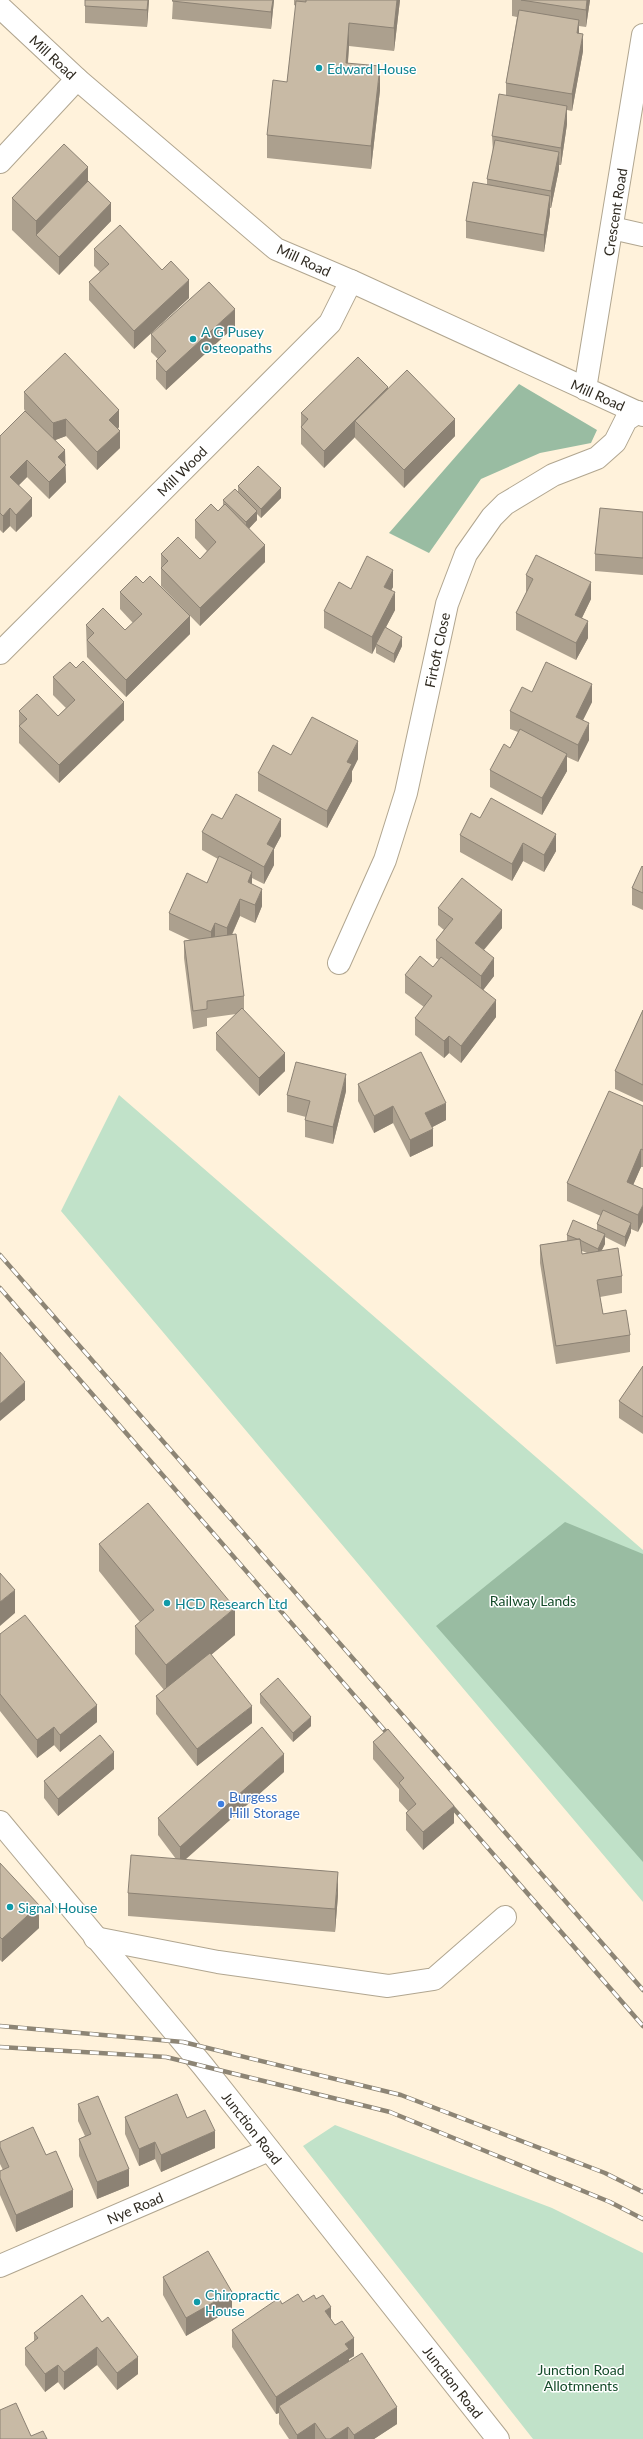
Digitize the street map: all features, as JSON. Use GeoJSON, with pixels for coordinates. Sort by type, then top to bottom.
{"type":"FeatureCollection","features":[{"type":"Feature","properties":{"kind":"street","name":"Mill Road"},"geometry":{"type":"LineString","coordinates":[[0,6],[77,79],[276,249],[351,281],[640,414]]}},
{"type":"Feature","properties":{"kind":"street","name":"Crescent Road"},"geometry":{"type":"LineString","coordinates":[[585,389],[643,35]]}},
{"type":"Feature","properties":{"kind":"street"},"geometry":{"type":"LineString","coordinates":[[0,162],[77,79]]}},
{"type":"Feature","properties":{"kind":"street"},"geometry":{"type":"LineString","coordinates":[[612,228],[643,235]]}},
{"type":"Feature","properties":{"kind":"street","name":"Mill Wood"},"geometry":{"type":"LineString","coordinates":[[0,653],[330,323],[351,281]]}},
{"type":"Feature","properties":{"kind":"street","name":"Firtoft Close"},"geometry":{"type":"LineString","coordinates":[[339,963],[385,860],[406,792],[447,604],[466,554],[492,517],[505,504],[553,476],[597,458],[615,442],[626,420],[640,414]]}},
{"type":"Feature","properties":{"kind":"street","name":"Junction Road"},"geometry":{"type":"LineString","coordinates":[[0,1822],[204,2066],[498,2439]]}},
{"type":"Feature","properties":{"kind":"street"},"geometry":{"type":"LineString","coordinates":[[96,1938],[218,1962],[388,1986],[434,1980],[505,1916]]}},
{"type":"Feature","properties":{"kind":"street","name":"Nye Road"},"geometry":{"type":"LineString","coordinates":[[0,2266],[269,2150]]}},
{"type":"Feature","properties":{"kind":"green space"},"geometry":{"type":"Polygon","coordinates":[[[519,384],[597,430],[591,443],[540,453],[481,479],[429,553],[389,533],[519,384]]]}},
{"type":"Feature","properties":{"kind":"green space","name":"Railway Lands"},"geometry":{"type":"Polygon","coordinates":[[[119,1095],[643,1550],[643,1902],[61,1211],[119,1095]]]}},
{"type":"Feature","properties":{"kind":"green space"},"geometry":{"type":"Polygon","coordinates":[[[565,1522],[643,1554],[643,1862],[436,1626],[565,1522]]]}},
{"type":"Feature","properties":{"kind":"green space","name":"Junction Road Allotmnents"},"geometry":{"type":"Polygon","coordinates":[[[335,2125],[552,2208],[643,2253],[643,2439],[533,2439],[303,2146],[335,2125]]]}},
{"type":"Feature","properties":{"kind":"building"},"geometry":{"type":"Polygon","coordinates":[[[85,0],[148,0],[147,10],[85,6],[85,0]]]}},
{"type":"Feature","properties":{"kind":"building"},"geometry":{"type":"Polygon","coordinates":[[[273,0],[271,12],[172,1],[273,0]]]}},
{"type":"Feature","properties":{"kind":"building","name":"Edward House"},"geometry":{"type":"Polygon","coordinates":[[[306,0],[397,0],[394,28],[349,23],[346,63],[380,66],[371,146],[267,135],[273,80],[287,82],[296,1],[306,2],[306,0]]]}},
{"type":"Feature","properties":{"kind":"building"},"geometry":{"type":"Polygon","coordinates":[[[521,0],[587,0],[586,10],[521,0]]]}},
{"type":"Feature","properties":{"kind":"building"},"geometry":{"type":"Polygon","coordinates":[[[519,10],[579,20],[577,33],[583,34],[572,94],[506,83],[519,10]]]}},
{"type":"Feature","properties":{"kind":"building"},"geometry":{"type":"Polygon","coordinates":[[[499,94],[567,106],[561,148],[492,136],[499,94]]]}},
{"type":"Feature","properties":{"kind":"building"},"geometry":{"type":"Polygon","coordinates":[[[495,140],[559,152],[551,191],[487,179],[495,140]]]}},
{"type":"Feature","properties":{"kind":"building"},"geometry":{"type":"Polygon","coordinates":[[[64,144],[88,167],[36,221],[12,198],[64,144]]]}},
{"type":"Feature","properties":{"kind":"building"},"geometry":{"type":"Polygon","coordinates":[[[88,181],[111,203],[59,257],[36,235],[88,181]]]}},
{"type":"Feature","properties":{"kind":"building"},"geometry":{"type":"Polygon","coordinates":[[[473,182],[550,196],[544,235],[466,221],[473,182]]]}},
{"type":"Feature","properties":{"kind":"building"},"geometry":{"type":"Polygon","coordinates":[[[120,225],[162,270],[171,261],[189,280],[134,331],[89,282],[109,264],[94,249],[120,225]]]}},
{"type":"Feature","properties":{"kind":"building"},"geometry":{"type":"Polygon","coordinates":[[[209,282],[235,309],[166,372],[156,361],[166,351],[151,334],[209,282]]]}},
{"type":"Feature","properties":{"kind":"building"},"geometry":{"type":"Polygon","coordinates":[[[65,353],[119,410],[109,420],[120,431],[97,452],[66,419],[53,423],[24,392],[65,353]]]}},
{"type":"Feature","properties":{"kind":"building"},"geometry":{"type":"Polygon","coordinates":[[[358,357],[388,387],[324,451],[301,427],[308,419],[301,413],[358,357]]]}},
{"type":"Feature","properties":{"kind":"building"},"geometry":{"type":"Polygon","coordinates":[[[407,370],[455,419],[404,470],[355,421],[407,370]]]}},
{"type":"Feature","properties":{"kind":"building"},"geometry":{"type":"Polygon","coordinates":[[[25,411],[65,450],[58,457],[66,465],[49,482],[27,460],[10,477],[32,498],[16,515],[10,508],[3,516],[0,513],[0,436],[25,411]]]}},
{"type":"Feature","properties":{"kind":"building"},"geometry":{"type":"Polygon","coordinates":[[[258,466],[281,488],[261,509],[238,486],[258,466]]]}},
{"type":"Feature","properties":{"kind":"building"},"geometry":{"type":"Polygon","coordinates":[[[235,489],[257,511],[246,522],[223,500],[235,489]]]}},
{"type":"Feature","properties":{"kind":"building"},"geometry":{"type":"Polygon","coordinates":[[[211,504],[218,511],[225,504],[265,545],[200,608],[161,568],[168,561],[161,554],[178,537],[200,559],[216,542],[195,520],[211,504]]]}},
{"type":"Feature","properties":{"kind":"building"},"geometry":{"type":"Polygon","coordinates":[[[600,508],[643,512],[643,558],[595,554],[600,508]]]}},
{"type":"Feature","properties":{"kind":"building"},"geometry":{"type":"Polygon","coordinates":[[[536,555],[591,582],[575,615],[588,621],[576,643],[516,613],[533,579],[526,575],[536,555]]]}},
{"type":"Feature","properties":{"kind":"building"},"geometry":{"type":"Polygon","coordinates":[[[367,556],[393,570],[384,587],[395,592],[372,637],[324,611],[339,582],[351,589],[367,556]]]}},
{"type":"Feature","properties":{"kind":"building"},"geometry":{"type":"Polygon","coordinates":[[[136,576],[143,583],[150,576],[190,616],[126,680],[87,640],[94,633],[86,625],[103,608],[125,630],[142,614],[120,592],[136,576]]]}},
{"type":"Feature","properties":{"kind":"building"},"geometry":{"type":"Polygon","coordinates":[[[385,627],[402,637],[394,654],[376,644],[385,627]]]}},
{"type":"Feature","properties":{"kind":"building"},"geometry":{"type":"Polygon","coordinates":[[[83,661],[124,702],[59,765],[19,726],[27,719],[19,711],[37,694],[58,716],[75,700],[53,677],[70,662],[76,668],[83,661]]]}},
{"type":"Feature","properties":{"kind":"building"},"geometry":{"type":"Polygon","coordinates":[[[546,662],[592,684],[576,717],[589,723],[578,745],[510,711],[522,687],[532,692],[546,662]]]}},
{"type":"Feature","properties":{"kind":"building"},"geometry":{"type":"Polygon","coordinates":[[[312,717],[358,741],[347,762],[352,764],[327,811],[258,773],[273,745],[291,755],[312,717]]]}},
{"type":"Feature","properties":{"kind":"building"},"geometry":{"type":"Polygon","coordinates":[[[520,729],[567,754],[542,798],[490,770],[504,744],[510,748],[520,729]]]}},
{"type":"Feature","properties":{"kind":"building"},"geometry":{"type":"Polygon","coordinates":[[[236,794],[281,819],[267,844],[274,848],[264,867],[202,832],[212,814],[222,819],[236,794]]]}},
{"type":"Feature","properties":{"kind":"building"},"geometry":{"type":"Polygon","coordinates":[[[491,798],[556,834],[544,855],[523,843],[512,864],[460,835],[471,813],[480,818],[491,798]]]}},
{"type":"Feature","properties":{"kind":"building"},"geometry":{"type":"Polygon","coordinates":[[[219,856],[252,872],[248,882],[262,889],[255,905],[240,899],[227,928],[215,923],[211,932],[169,913],[187,873],[207,883],[219,856]]]}},
{"type":"Feature","properties":{"kind":"building"},"geometry":{"type":"Polygon","coordinates":[[[642,866],[643,867],[643,893],[632,888],[642,866]]]}},
{"type":"Feature","properties":{"kind":"building"},"geometry":{"type":"Polygon","coordinates":[[[462,878],[502,910],[475,943],[494,958],[481,976],[436,940],[453,919],[438,908],[462,878]]]}},
{"type":"Feature","properties":{"kind":"building"},"geometry":{"type":"Polygon","coordinates":[[[236,934],[244,996],[207,1001],[207,1009],[193,1011],[184,941],[236,934]]]}},
{"type":"Feature","properties":{"kind":"building"},"geometry":{"type":"Polygon","coordinates":[[[420,956],[433,967],[441,957],[496,1000],[461,1046],[449,1036],[444,1041],[415,1018],[432,996],[405,975],[420,956]]]}},
{"type":"Feature","properties":{"kind":"building"},"geometry":{"type":"Polygon","coordinates":[[[242,1008],[285,1053],[259,1078],[216,1033],[242,1008]]]}},
{"type":"Feature","properties":{"kind":"building"},"geometry":{"type":"Polygon","coordinates":[[[643,1010],[643,1085],[615,1071],[643,1010]]]}},
{"type":"Feature","properties":{"kind":"building"},"geometry":{"type":"Polygon","coordinates":[[[421,1052],[446,1103],[425,1113],[433,1129],[410,1140],[393,1106],[374,1116],[358,1084],[421,1052]]]}},
{"type":"Feature","properties":{"kind":"building"},"geometry":{"type":"Polygon","coordinates":[[[296,1062],[346,1074],[333,1127],[305,1120],[310,1101],[287,1095],[296,1062]]]}},
{"type":"Feature","properties":{"kind":"building"},"geometry":{"type":"Polygon","coordinates":[[[609,1091],[643,1106],[643,1150],[641,1149],[627,1182],[643,1189],[643,1205],[638,1215],[567,1183],[609,1091]]]}},
{"type":"Feature","properties":{"kind":"building"},"geometry":{"type":"Polygon","coordinates":[[[603,1210],[631,1223],[625,1237],[597,1224],[603,1210]]]}},
{"type":"Feature","properties":{"kind":"building"},"geometry":{"type":"Polygon","coordinates":[[[573,1220],[605,1234],[598,1249],[580,1239],[567,1235],[573,1220]]]}},
{"type":"Feature","properties":{"kind":"building"},"geometry":{"type":"Polygon","coordinates":[[[580,1239],[582,1254],[618,1248],[622,1276],[597,1280],[603,1314],[626,1310],[630,1335],[556,1346],[540,1245],[580,1239]]]}},
{"type":"Feature","properties":{"kind":"building"},"geometry":{"type":"Polygon","coordinates":[[[0,1352],[25,1382],[0,1404],[0,1352]]]}},
{"type":"Feature","properties":{"kind":"building"},"geometry":{"type":"Polygon","coordinates":[[[643,1366],[643,1417],[619,1401],[643,1366]]]}},
{"type":"Feature","properties":{"kind":"building","name":"HCD Research Ltd"},"geometry":{"type":"Polygon","coordinates":[[[148,1503],[235,1608],[166,1665],[135,1626],[154,1610],[99,1544],[148,1503]]]}},
{"type":"Feature","properties":{"kind":"building"},"geometry":{"type":"Polygon","coordinates":[[[0,1573],[15,1590],[0,1602],[0,1573]]]}},
{"type":"Feature","properties":{"kind":"building"},"geometry":{"type":"Polygon","coordinates":[[[25,1615],[97,1705],[60,1735],[54,1727],[37,1740],[0,1694],[0,1634],[25,1615]]]}},
{"type":"Feature","properties":{"kind":"building"},"geometry":{"type":"Polygon","coordinates":[[[210,1653],[252,1706],[197,1749],[156,1696],[210,1653]]]}},
{"type":"Feature","properties":{"kind":"building"},"geometry":{"type":"Polygon","coordinates":[[[278,1678],[311,1717],[293,1733],[260,1694],[278,1678]]]}},
{"type":"Feature","properties":{"kind":"building"},"geometry":{"type":"Polygon","coordinates":[[[262,1727],[284,1754],[180,1847],[158,1818],[262,1727]]]}},
{"type":"Feature","properties":{"kind":"building"},"geometry":{"type":"Polygon","coordinates":[[[388,1729],[454,1806],[423,1832],[406,1813],[416,1804],[399,1783],[404,1778],[373,1742],[388,1729]]]}},
{"type":"Feature","properties":{"kind":"building"},"geometry":{"type":"Polygon","coordinates":[[[100,1735],[114,1752],[58,1799],[44,1781],[100,1735]]]}},
{"type":"Feature","properties":{"kind":"building"},"geometry":{"type":"Polygon","coordinates":[[[131,1855],[338,1872],[335,1909],[128,1893],[131,1855]]]}},
{"type":"Feature","properties":{"kind":"building"},"geometry":{"type":"Polygon","coordinates":[[[0,1863],[39,1905],[2,1939],[0,1937],[0,1863]]]}},
{"type":"Feature","properties":{"kind":"building"},"geometry":{"type":"Polygon","coordinates":[[[177,2094],[187,2118],[205,2110],[215,2131],[161,2155],[155,2142],[139,2149],[125,2117],[177,2094]]]}},
{"type":"Feature","properties":{"kind":"building"},"geometry":{"type":"Polygon","coordinates":[[[98,2096],[129,2169],[97,2182],[79,2139],[91,2134],[78,2104],[98,2096]]]}},
{"type":"Feature","properties":{"kind":"building"},"geometry":{"type":"Polygon","coordinates":[[[33,2127],[46,2155],[56,2151],[73,2190],[16,2215],[0,2178],[0,2171],[9,2167],[0,2147],[0,2142],[33,2127]]]}},
{"type":"Feature","properties":{"kind":"building"},"geometry":{"type":"Polygon","coordinates":[[[208,2251],[232,2292],[186,2318],[163,2277],[208,2251]]]}},
{"type":"Feature","properties":{"kind":"building"},"geometry":{"type":"Polygon","coordinates":[[[298,2294],[303,2302],[314,2295],[316,2299],[323,2295],[331,2307],[325,2311],[335,2325],[342,2321],[354,2338],[345,2344],[349,2349],[276,2397],[232,2330],[279,2298],[282,2304],[298,2294]]]}},
{"type":"Feature","properties":{"kind":"building"},"geometry":{"type":"Polygon","coordinates":[[[82,2295],[102,2322],[108,2317],[138,2357],[117,2373],[97,2347],[64,2372],[58,2365],[45,2374],[25,2348],[38,2338],[34,2333],[82,2295]]]}},
{"type":"Feature","properties":{"kind":"building"},"geometry":{"type":"Polygon","coordinates":[[[362,2353],[397,2407],[354,2435],[348,2427],[330,2439],[326,2439],[315,2423],[297,2435],[279,2406],[362,2353]]]}},
{"type":"Feature","properties":{"kind":"building"},"geometry":{"type":"Polygon","coordinates":[[[16,2403],[31,2436],[43,2431],[47,2439],[0,2439],[0,2410],[16,2403]]]}},
{"type":"Feature","properties":{"kind":"railway"},"geometry":{"type":"LineString","coordinates":[[0,1255],[643,1990]]}},
{"type":"Feature","properties":{"kind":"railway"},"geometry":{"type":"LineString","coordinates":[[0,1288],[393,1740]]}},
{"type":"Feature","properties":{"kind":"railway"},"geometry":{"type":"LineString","coordinates":[[447,1801],[643,2026]]}},
{"type":"Feature","properties":{"kind":"railway"},"geometry":{"type":"LineString","coordinates":[[0,2026],[183,2042],[401,2095],[605,2173],[643,2192]]}},
{"type":"Feature","properties":{"kind":"railway"},"geometry":{"type":"LineString","coordinates":[[0,2047],[166,2057],[390,2112],[610,2202],[643,2219]]}},
{"type":"Feature","properties":{"kind":"place","name":"Edward House"},"geometry":{"type":"Point","coordinates":[319,68]}},
{"type":"Feature","properties":{"kind":"place","name":"A G Pusey Osteopaths"},"geometry":{"type":"Point","coordinates":[193,339]}},
{"type":"Feature","properties":{"kind":"place","name":"HCD Research Ltd"},"geometry":{"type":"Point","coordinates":[167,1603]}},
{"type":"Feature","properties":{"kind":"place","name":"Burgess Hill Storage"},"geometry":{"type":"Point","coordinates":[221,1804]}},
{"type":"Feature","properties":{"kind":"place","name":"Signal House"},"geometry":{"type":"Point","coordinates":[10,1907]}},
{"type":"Feature","properties":{"kind":"place","name":"Chiropractic House"},"geometry":{"type":"Point","coordinates":[197,2302]}}]}
